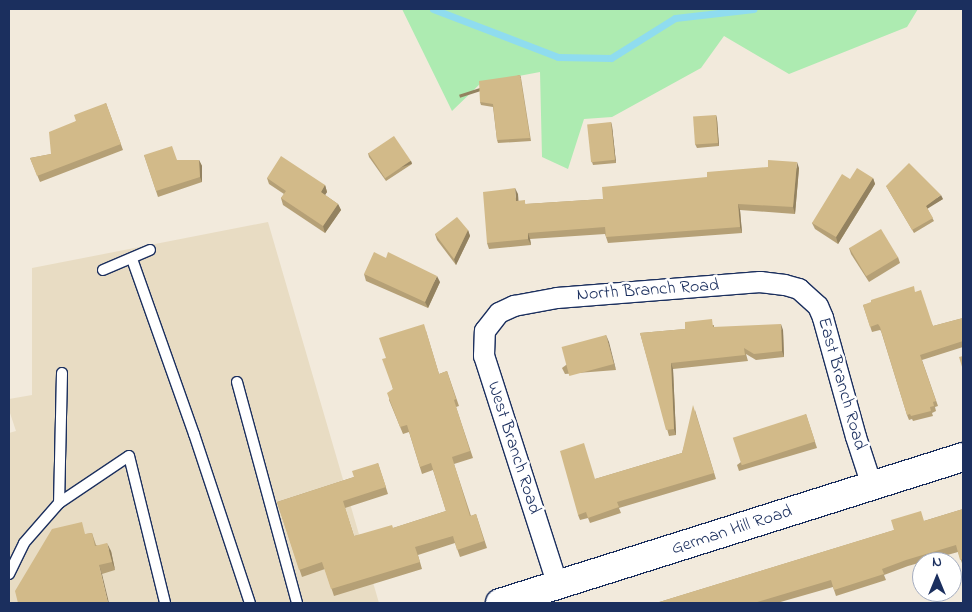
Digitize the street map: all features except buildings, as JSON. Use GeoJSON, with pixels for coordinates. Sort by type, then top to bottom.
{"type":"FeatureCollection","features":[{"type":"Feature","properties":{"kind":"street","name":"North Branch Road"},"geometry":{"type":"LineString","coordinates":[[499,312],[530,302],[760,282],[799,289]]}},
{"type":"Feature","properties":{"kind":"street","name":"East Branch Road"},"geometry":{"type":"LineString","coordinates":[[799,289],[818,306],[823,318],[856,437],[872,486]]}},
{"type":"Feature","properties":{"kind":"street","name":"West Branch Road"},"geometry":{"type":"LineString","coordinates":[[499,312],[485,331],[484,356],[558,586]]}},
{"type":"Feature","properties":{"kind":"street","name":"German Hill Road"},"geometry":{"type":"LineString","coordinates":[[500,603],[963,457]]}},
{"type":"Feature","properties":{"kind":"lane"},"geometry":{"type":"LineString","coordinates":[[103,270],[150,250]]}},
{"type":"Feature","properties":{"kind":"lane"},"geometry":{"type":"LineString","coordinates":[[132,259],[194,434],[250,603]]}},
{"type":"Feature","properties":{"kind":"lane"},"geometry":{"type":"LineString","coordinates":[[59,503],[62,374]]}},
{"type":"Feature","properties":{"kind":"lane"},"geometry":{"type":"LineString","coordinates":[[236,382],[297,603]]}},
{"type":"Feature","properties":{"kind":"lane"},"geometry":{"type":"LineString","coordinates":[[9,574],[24,543],[59,503],[129,456],[164,603]]}},
{"type":"Feature","properties":{"kind":"shaded area"},"geometry":{"type":"Polygon","coordinates":[[[268,222],[379,603],[9,603],[9,433],[16,431],[9,410],[9,399],[32,395],[32,268],[268,222]]]}},
{"type":"Feature","properties":{"kind":"green space"},"geometry":{"type":"Polygon","coordinates":[[[402,9],[918,9],[907,27],[789,74],[724,36],[701,68],[612,117],[584,119],[568,169],[542,157],[540,72],[481,83],[452,111],[402,9]]]}},
{"type":"Feature","properties":{"kind":"waterway"},"geometry":{"type":"LineString","coordinates":[[433,9],[558,57],[611,58],[675,18],[753,9]]}}]}
